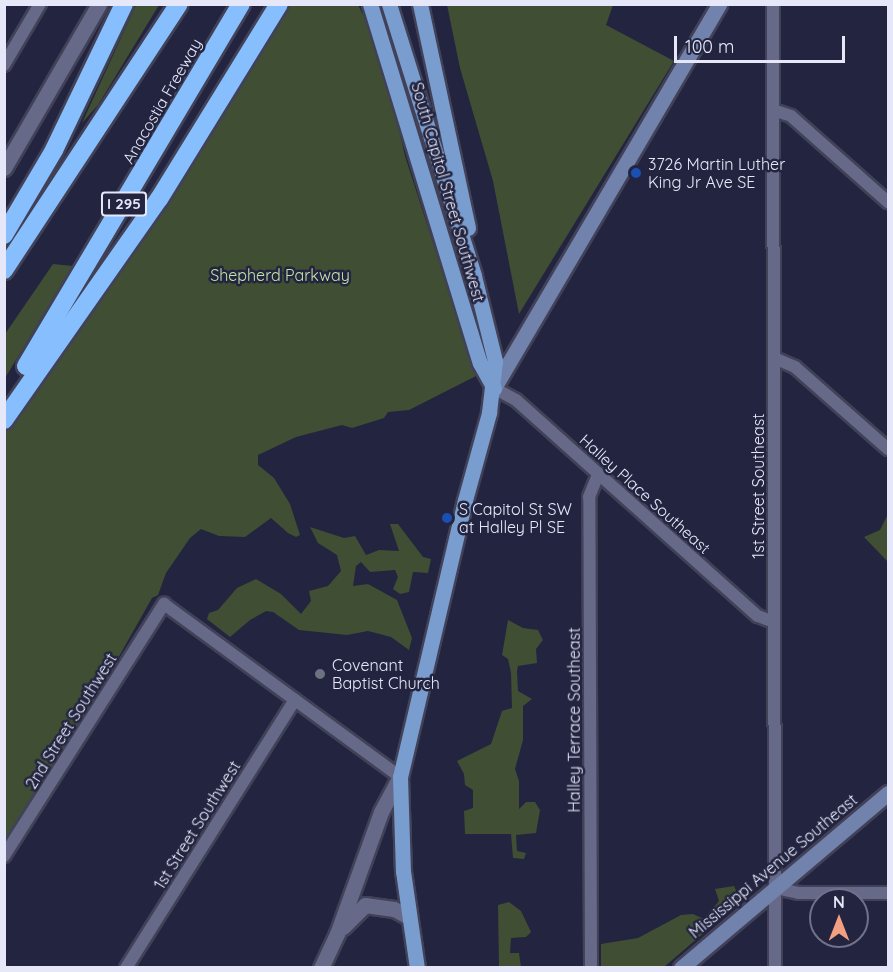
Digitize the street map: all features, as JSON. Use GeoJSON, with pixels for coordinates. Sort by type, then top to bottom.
{"type":"FeatureCollection","features":[{"type":"Feature","properties":{"kind":"highway"},"geometry":{"type":"LineString","coordinates":[[4,235],[62,134],[124,4]]}},
{"type":"Feature","properties":{"kind":"highway"},"geometry":{"type":"LineString","coordinates":[[4,270],[178,4]]}},
{"type":"Feature","properties":{"kind":"highway","name":"Anacostia Freeway"},"geometry":{"type":"LineString","coordinates":[[4,401],[241,4]]}},
{"type":"Feature","properties":{"kind":"highway"},"geometry":{"type":"LineString","coordinates":[[4,420],[159,199],[279,4]]}},
{"type":"Feature","properties":{"kind":"main road","name":"South Capitol Street Southwest"},"geometry":{"type":"LineString","coordinates":[[370,4],[477,354],[494,388]]}},
{"type":"Feature","properties":{"kind":"main road"},"geometry":{"type":"LineString","coordinates":[[389,4],[494,346],[494,388],[400,777],[407,916],[417,968]]}},
{"type":"Feature","properties":{"kind":"main road"},"geometry":{"type":"LineString","coordinates":[[420,4],[468,225],[474,276]]}},
{"type":"Feature","properties":{"kind":"main road"},"geometry":{"type":"LineString","coordinates":[[494,388],[719,4]]}},
{"type":"Feature","properties":{"kind":"main road","name":"Mississippi Avenue Southeast"},"geometry":{"type":"LineString","coordinates":[[681,968],[888,793]]}},
{"type":"Feature","properties":{"kind":"street"},"geometry":{"type":"LineString","coordinates":[[4,65],[40,4]]}},
{"type":"Feature","properties":{"kind":"street"},"geometry":{"type":"LineString","coordinates":[[4,168],[99,4]]}},
{"type":"Feature","properties":{"kind":"street","name":"1st Street Southeast"},"geometry":{"type":"LineString","coordinates":[[773,4],[775,968]]}},
{"type":"Feature","properties":{"kind":"street"},"geometry":{"type":"LineString","coordinates":[[773,110],[791,116],[888,202]]}},
{"type":"Feature","properties":{"kind":"street"},"geometry":{"type":"LineString","coordinates":[[774,358],[795,366],[888,449]]}},
{"type":"Feature","properties":{"kind":"street","name":"Halley Place Southeast"},"geometry":{"type":"LineString","coordinates":[[494,388],[516,400],[760,619],[774,622]]}},
{"type":"Feature","properties":{"kind":"street","name":"Halley Terrace Southeast"},"geometry":{"type":"LineString","coordinates":[[591,968],[589,497],[598,475]]}},
{"type":"Feature","properties":{"kind":"street","name":"2nd Street Southwest"},"geometry":{"type":"LineString","coordinates":[[4,856],[165,604],[295,700]]}},
{"type":"Feature","properties":{"kind":"street"},"geometry":{"type":"LineString","coordinates":[[295,700],[400,777],[381,812],[337,934],[321,968]]}},
{"type":"Feature","properties":{"kind":"street","name":"1st Street Southwest"},"geometry":{"type":"LineString","coordinates":[[126,968],[295,700]]}},
{"type":"Feature","properties":{"kind":"street"},"geometry":{"type":"LineString","coordinates":[[775,888],[798,894],[888,893]]}},
{"type":"Feature","properties":{"kind":"street"},"geometry":{"type":"LineString","coordinates":[[337,934],[365,905],[394,909],[407,916]]}},
{"type":"Feature","properties":{"kind":"green space"},"geometry":{"type":"Polygon","coordinates":[[[136,5],[159,5],[98,105],[82,123],[136,5]]]}},
{"type":"Feature","properties":{"kind":"green space","name":"Shepherd Parkway"},"geometry":{"type":"Polygon","coordinates":[[[266,5],[358,5],[380,46],[405,156],[476,376],[409,410],[388,412],[384,418],[352,428],[342,425],[296,437],[258,455],[258,465],[274,478],[290,504],[300,535],[296,537],[288,533],[271,518],[245,537],[219,536],[201,529],[190,538],[166,573],[158,595],[152,598],[91,706],[5,841],[5,429],[266,5]]]}},
{"type":"Feature","properties":{"kind":"green space"},"geometry":{"type":"Polygon","coordinates":[[[447,5],[613,5],[606,25],[674,61],[519,314],[493,181],[460,68],[447,5]]]}},
{"type":"Feature","properties":{"kind":"green space"},"geometry":{"type":"Polygon","coordinates":[[[53,264],[73,266],[5,378],[5,334],[53,264]]]}},
{"type":"Feature","properties":{"kind":"green space"},"geometry":{"type":"Polygon","coordinates":[[[888,514],[888,562],[864,537],[880,530],[888,514]]]}},
{"type":"Feature","properties":{"kind":"green space"},"geometry":{"type":"Polygon","coordinates":[[[390,524],[398,524],[423,557],[431,559],[428,573],[413,572],[409,592],[400,594],[393,589],[398,577],[395,570],[370,572],[361,562],[356,566],[353,586],[368,584],[397,600],[412,638],[409,650],[391,637],[368,631],[347,635],[299,630],[273,612],[266,611],[250,620],[230,637],[207,619],[209,613],[218,610],[237,588],[256,579],[281,594],[301,614],[311,601],[309,591],[328,586],[341,571],[337,555],[318,543],[310,527],[344,538],[355,536],[366,555],[379,550],[399,551],[390,524]]]}},
{"type":"Feature","properties":{"kind":"green space"},"geometry":{"type":"Polygon","coordinates":[[[508,620],[523,628],[538,630],[543,640],[536,649],[537,663],[518,666],[517,671],[518,691],[532,699],[523,706],[523,740],[515,769],[519,781],[519,809],[526,802],[535,802],[540,810],[536,833],[516,835],[517,851],[526,853],[524,859],[513,858],[511,834],[465,834],[464,811],[473,808],[473,790],[465,785],[464,774],[457,761],[491,744],[502,711],[512,708],[511,673],[508,659],[502,655],[508,620]]]}},
{"type":"Feature","properties":{"kind":"green space"},"geometry":{"type":"Polygon","coordinates":[[[734,886],[741,901],[664,967],[601,967],[601,944],[638,938],[681,915],[693,914],[704,919],[719,901],[715,889],[734,886]]]}},
{"type":"Feature","properties":{"kind":"green space"},"geometry":{"type":"Polygon","coordinates":[[[509,902],[521,911],[531,932],[526,937],[511,938],[510,953],[519,953],[521,967],[499,967],[498,905],[509,902]]]}},
{"type":"Feature","properties":{"kind":"place","name":"3726 Martin Luther King Jr Ave SE"},"geometry":{"type":"Point","coordinates":[636,173]}},
{"type":"Feature","properties":{"kind":"place","name":"S Capitol St SW at Halley Pl SE"},"geometry":{"type":"Point","coordinates":[447,518]}},
{"type":"Feature","properties":{"kind":"place","name":"Covenant Baptist Church"},"geometry":{"type":"Point","coordinates":[320,674]}}]}
